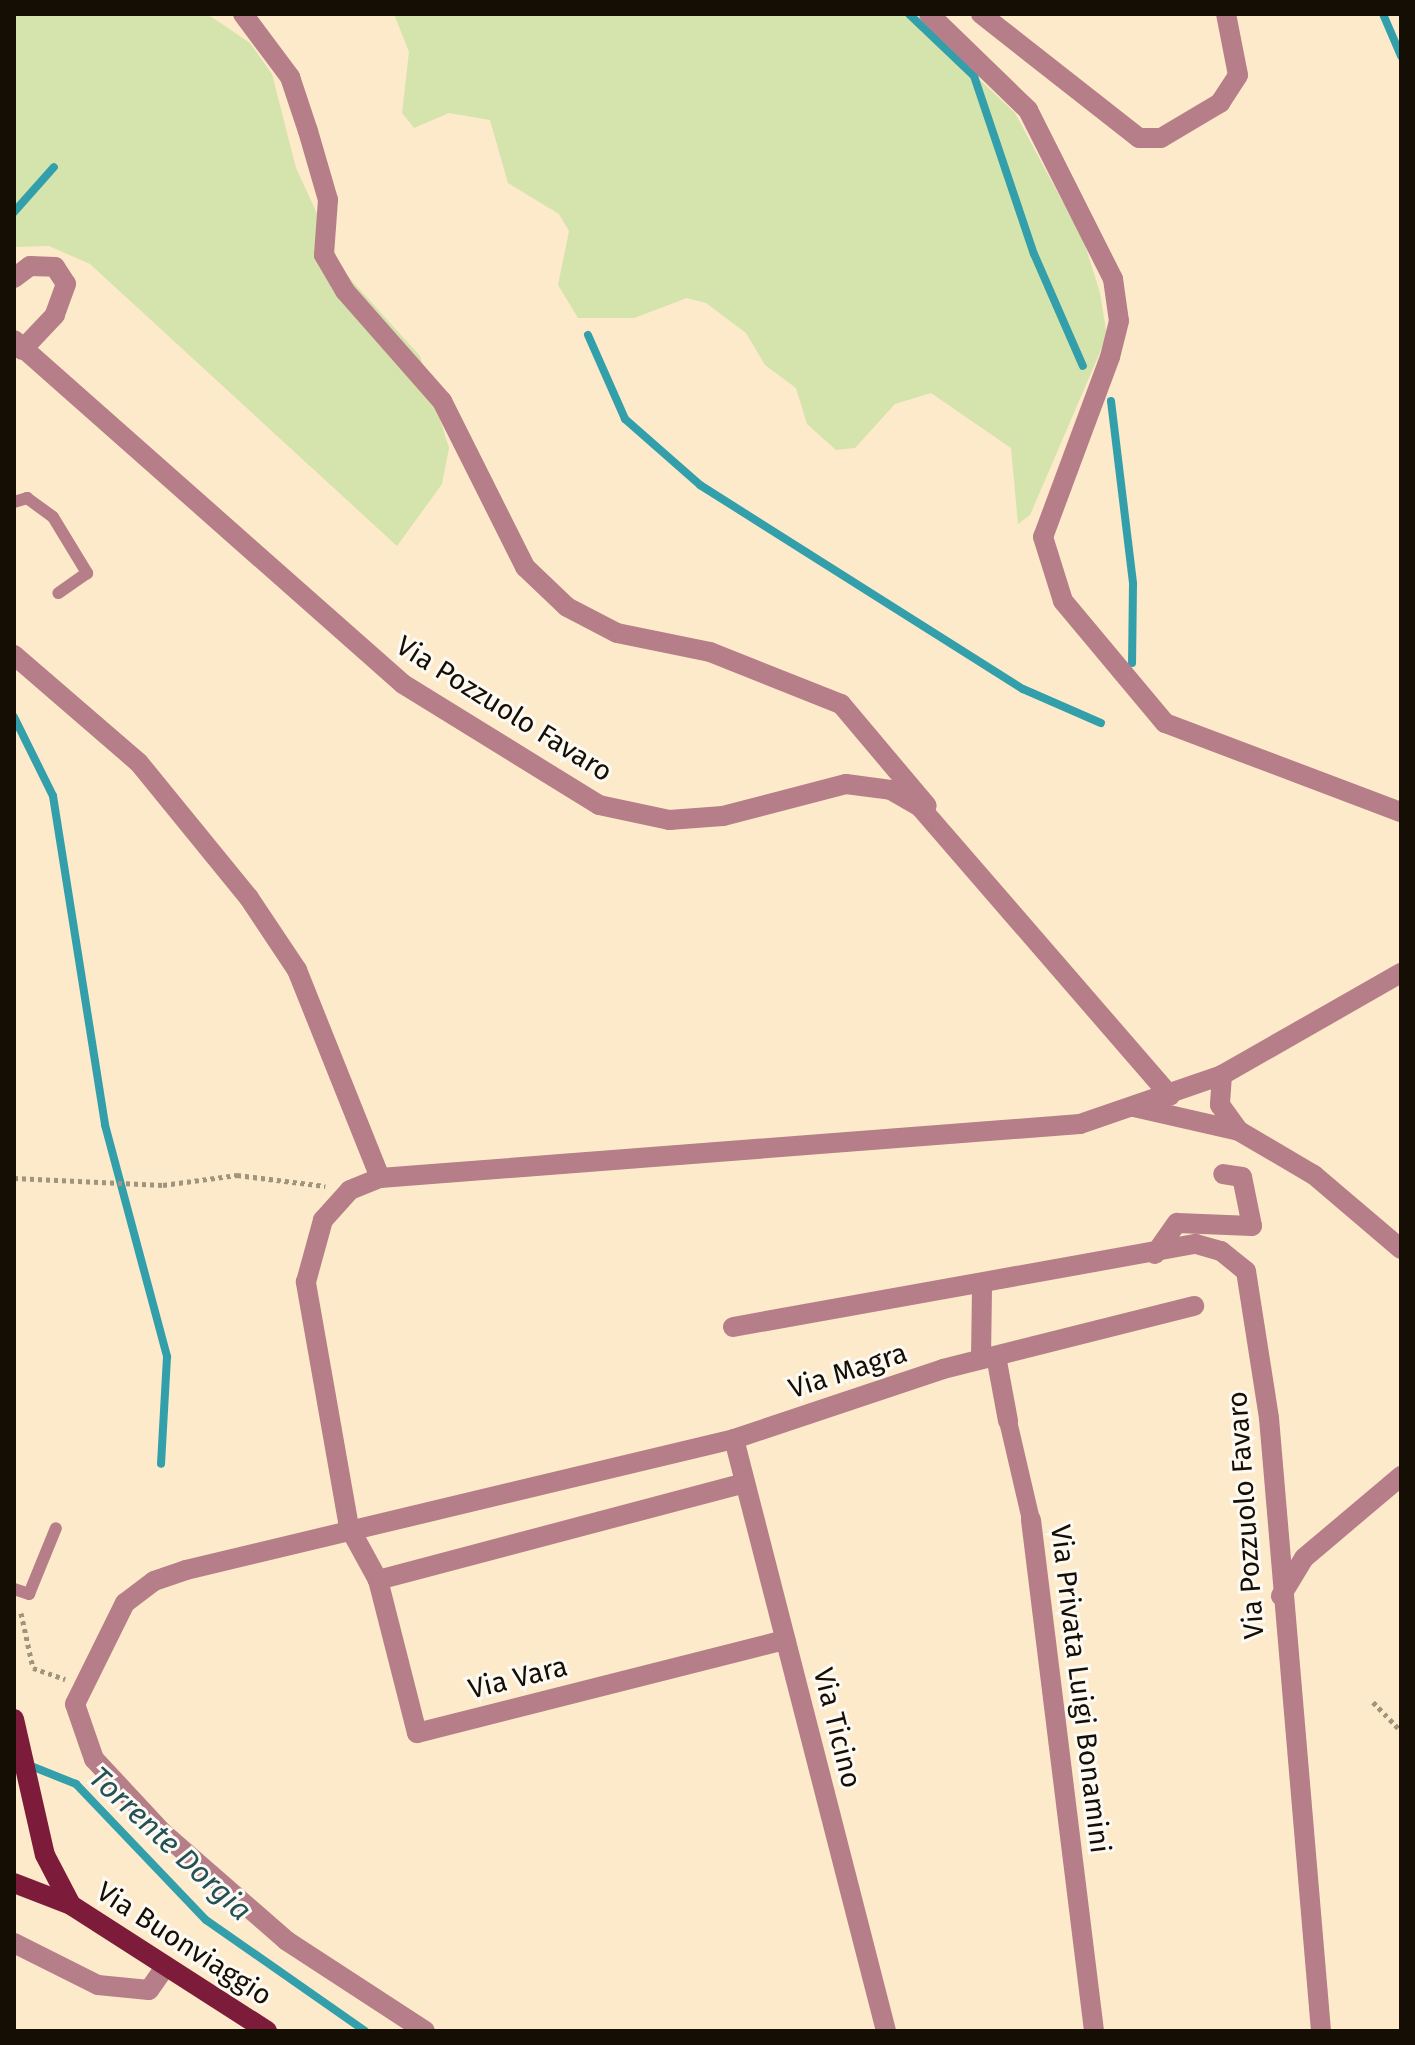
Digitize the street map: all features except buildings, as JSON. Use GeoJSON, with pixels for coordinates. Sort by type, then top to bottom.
{"type":"FeatureCollection","features":[{"type":"Feature","properties":{"kind":"main road","name":"Via Buonviaggio"},"geometry":{"type":"LineString","coordinates":[[14,1719],[45,1855],[71,1905]]}},
{"type":"Feature","properties":{"kind":"main road","name":"Via Buonviaggio"},"geometry":{"type":"LineString","coordinates":[[14,1883],[71,1905],[267,2031]]}},
{"type":"Feature","properties":{"kind":"street"},"geometry":{"type":"LineString","coordinates":[[243,14],[290,77],[328,200],[324,255],[345,291],[442,401],[525,567],[567,607],[617,633],[710,652],[841,704],[944,828]]}},
{"type":"Feature","properties":{"kind":"street"},"geometry":{"type":"LineString","coordinates":[[929,14],[1028,110],[1113,279],[1119,321],[1110,357],[1043,537],[1063,601],[1165,723],[1401,812]]}},
{"type":"Feature","properties":{"kind":"street"},"geometry":{"type":"LineString","coordinates":[[981,14],[1139,138],[1161,138],[1220,103],[1238,75],[1226,14]]}},
{"type":"Feature","properties":{"kind":"street","name":"Via Pozzuolo Favaro"},"geometry":{"type":"LineString","coordinates":[[14,278],[30,266],[55,267],[66,284],[55,315],[18,345],[403,684],[599,805],[669,820],[723,816],[846,784],[891,790],[944,828],[1170,1096]]}},
{"type":"Feature","properties":{"kind":"street"},"geometry":{"type":"LineString","coordinates":[[16,651],[139,763],[249,898],[297,970],[380,1178]]}},
{"type":"Feature","properties":{"kind":"street"},"geometry":{"type":"LineString","coordinates":[[350,1190],[380,1178],[1080,1124],[1170,1096],[1222,1075],[1401,973]]}},
{"type":"Feature","properties":{"kind":"street"},"geometry":{"type":"LineString","coordinates":[[1222,1075],[1220,1105],[1239,1131]]}},
{"type":"Feature","properties":{"kind":"street"},"geometry":{"type":"LineString","coordinates":[[1134,1107],[1239,1131],[1314,1175],[1401,1249]]}},
{"type":"Feature","properties":{"kind":"street"},"geometry":{"type":"LineString","coordinates":[[1155,1254],[1177,1223],[1252,1226],[1242,1177],[1223,1174]]}},
{"type":"Feature","properties":{"kind":"street","name":"Via Vara"},"geometry":{"type":"LineString","coordinates":[[350,1190],[323,1220],[306,1282],[349,1527],[378,1580],[417,1733],[785,1640]]}},
{"type":"Feature","properties":{"kind":"street","name":"Via Pozzuolo Favaro"},"geometry":{"type":"LineString","coordinates":[[733,1327],[982,1286],[1207,1244],[1246,1271],[1269,1418],[1281,1596],[1321,2031]]}},
{"type":"Feature","properties":{"kind":"street"},"geometry":{"type":"LineString","coordinates":[[982,1286],[988,1358]]}},
{"type":"Feature","properties":{"kind":"street","name":"Via Magra"},"geometry":{"type":"LineString","coordinates":[[734,1439],[943,1369],[1194,1306]]}},
{"type":"Feature","properties":{"kind":"street","name":"Via Privata Luigi Bonamini"},"geometry":{"type":"LineString","coordinates":[[988,1358],[1008,1421],[1031,1520],[1094,2031]]}},
{"type":"Feature","properties":{"kind":"street"},"geometry":{"type":"LineString","coordinates":[[425,2031],[287,1941],[163,1833],[94,1759],[75,1704],[113,1619],[147,1585],[349,1527],[734,1439]]}},
{"type":"Feature","properties":{"kind":"street","name":"Via Ticino"},"geometry":{"type":"LineString","coordinates":[[734,1439],[886,2031]]}},
{"type":"Feature","properties":{"kind":"street"},"geometry":{"type":"LineString","coordinates":[[1281,1596],[1304,1558],[1401,1476]]}},
{"type":"Feature","properties":{"kind":"street"},"geometry":{"type":"LineString","coordinates":[[378,1580],[745,1483]]}},
{"type":"Feature","properties":{"kind":"street"},"geometry":{"type":"LineString","coordinates":[[14,1943],[98,1985],[149,1990],[166,1966]]}},
{"type":"Feature","properties":{"kind":"lane"},"geometry":{"type":"LineString","coordinates":[[14,502],[35,504],[53,517],[87,573],[58,593]]}},
{"type":"Feature","properties":{"kind":"lane"},"geometry":{"type":"LineString","coordinates":[[14,1589],[29,1594],[56,1528]]}},
{"type":"Feature","properties":{"kind":"path"},"geometry":{"type":"LineString","coordinates":[[14,1178],[163,1185],[237,1175],[350,1190]]}},
{"type":"Feature","properties":{"kind":"path"},"geometry":{"type":"LineString","coordinates":[[29,1594],[21,1611],[33,1668],[46,1672]]}},
{"type":"Feature","properties":{"kind":"path"},"geometry":{"type":"LineString","coordinates":[[1373,1702],[1401,1731]]}},
{"type":"Feature","properties":{"kind":"green space"},"geometry":{"type":"Polygon","coordinates":[[[14,14],[207,14],[250,43],[272,74],[296,168],[344,272],[420,356],[449,448],[442,484],[397,546],[90,264],[49,246],[14,247],[14,14]]]}},
{"type":"Feature","properties":{"kind":"green space"},"geometry":{"type":"Polygon","coordinates":[[[394,14],[910,14],[1015,113],[1084,242],[1100,293],[1107,336],[1030,515],[1018,524],[1011,448],[931,393],[895,404],[855,448],[836,450],[807,424],[796,388],[765,365],[746,333],[706,303],[687,298],[634,318],[578,318],[558,285],[569,231],[559,214],[508,183],[490,120],[449,113],[414,128],[402,113],[409,52],[394,14]]]}},
{"type":"Feature","properties":{"kind":"waterway"},"geometry":{"type":"LineString","coordinates":[[909,14],[974,76],[1034,254],[1083,366]]}},
{"type":"Feature","properties":{"kind":"waterway"},"geometry":{"type":"LineString","coordinates":[[1383,14],[1401,56]]}},
{"type":"Feature","properties":{"kind":"waterway"},"geometry":{"type":"LineString","coordinates":[[14,212],[54,167]]}},
{"type":"Feature","properties":{"kind":"waterway"},"geometry":{"type":"LineString","coordinates":[[588,335],[625,419],[700,485],[1023,689],[1101,723]]}},
{"type":"Feature","properties":{"kind":"waterway"},"geometry":{"type":"LineString","coordinates":[[1111,401],[1133,584],[1132,663]]}},
{"type":"Feature","properties":{"kind":"waterway"},"geometry":{"type":"LineString","coordinates":[[14,717],[53,796],[105,1125],[167,1357],[161,1464]]}},
{"type":"Feature","properties":{"kind":"waterway","name":"Torrente Dorgia"},"geometry":{"type":"LineString","coordinates":[[26,1764],[76,1784],[206,1920],[365,2031]]}}]}
